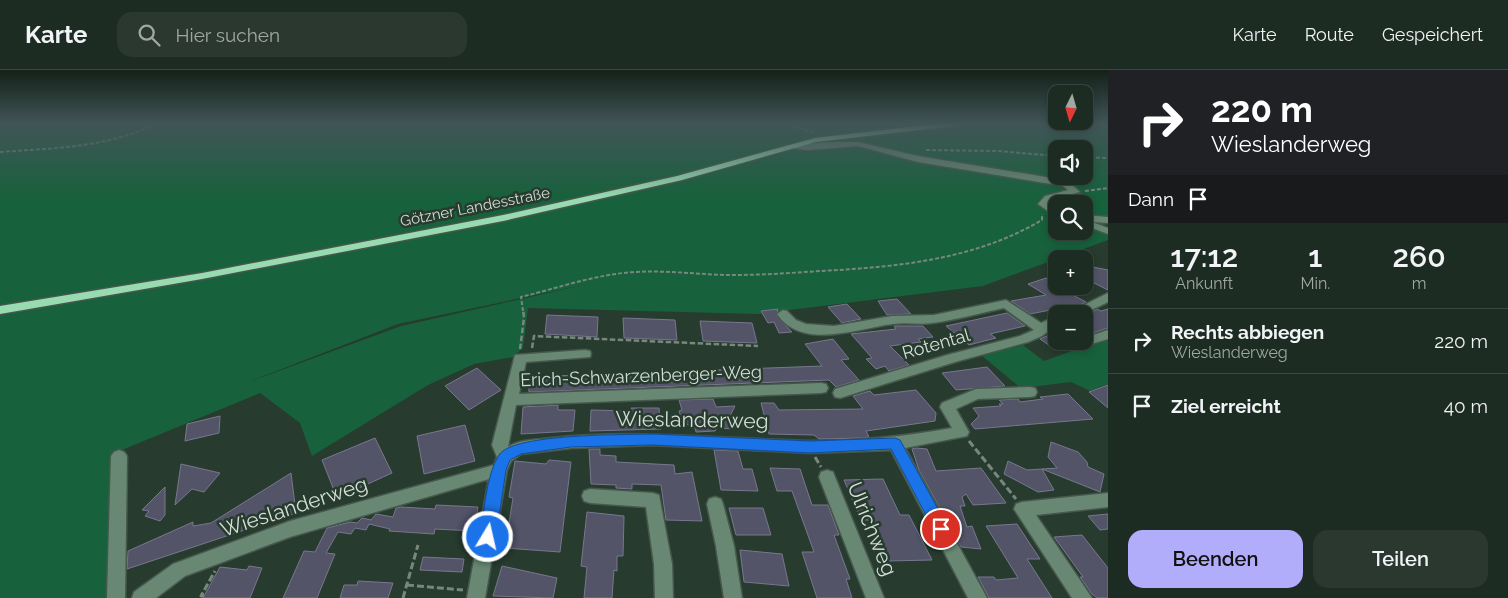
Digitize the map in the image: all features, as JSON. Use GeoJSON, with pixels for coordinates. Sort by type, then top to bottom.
{"type":"FeatureCollection","features":[{"type":"Feature","properties":{"kind":"main road","name":"Götzner Landesstraße"},"geometry":{"type":"LineString","coordinates":[[0,310],[194,278],[503,218],[697,174],[780,149]]}},
{"type":"Feature","properties":{"kind":"street"},"geometry":{"type":"LineString","coordinates":[[877,149],[926,161],[1058,182],[1066,184],[1075,192]]}},
{"type":"Feature","properties":{"kind":"street"},"geometry":{"type":"LineString","coordinates":[[1048,209],[1045,207],[1044,201],[1048,197],[1075,192]]}},
{"type":"Feature","properties":{"kind":"street"},"geometry":{"type":"LineString","coordinates":[[1093,219],[1108,220]]}},
{"type":"Feature","properties":{"kind":"street"},"geometry":{"type":"LineString","coordinates":[[1093,226],[1108,232]]}},
{"type":"Feature","properties":{"kind":"street"},"geometry":{"type":"LineString","coordinates":[[1091,305],[1108,297]]}},
{"type":"Feature","properties":{"kind":"street","name":"Rotental"},"geometry":{"type":"LineString","coordinates":[[783,314],[790,322],[802,327],[841,330],[894,319],[933,319],[1006,304],[1041,329]]}},
{"type":"Feature","properties":{"kind":"street","name":"Rotental"},"geometry":{"type":"LineString","coordinates":[[840,393],[952,358],[1024,339],[1038,333],[1048,325]]}},
{"type":"Feature","properties":{"kind":"street"},"geometry":{"type":"LineString","coordinates":[[1093,339],[1108,334]]}},
{"type":"Feature","properties":{"kind":"street","name":"Erich-Schwarzenberger-Weg"},"geometry":{"type":"LineString","coordinates":[[584,354],[525,357],[510,400],[821,388]]}},
{"type":"Feature","properties":{"kind":"street"},"geometry":{"type":"LineString","coordinates":[[962,432],[947,407],[976,394],[1030,392]]}},
{"type":"Feature","properties":{"kind":"street"},"geometry":{"type":"LineString","coordinates":[[476,595],[502,463],[500,445],[510,400]]}},
{"type":"Feature","properties":{"kind":"street","name":"Wieslanderweg"},"geometry":{"type":"LineString","coordinates":[[142,598],[179,570],[290,529],[502,463],[518,448],[571,442],[653,439],[810,447],[895,444],[962,432]]}},
{"type":"Feature","properties":{"kind":"street"},"geometry":{"type":"LineString","coordinates":[[895,444],[978,598]]}},
{"type":"Feature","properties":{"kind":"street"},"geometry":{"type":"LineString","coordinates":[[116,598],[119,456]]}},
{"type":"Feature","properties":{"kind":"street","name":"Ulrichweg"},"geometry":{"type":"LineString","coordinates":[[827,477],[875,598]]}},
{"type":"Feature","properties":{"kind":"street"},"geometry":{"type":"LineString","coordinates":[[590,496],[653,500],[663,564],[664,598]]}},
{"type":"Feature","properties":{"kind":"street"},"geometry":{"type":"LineString","coordinates":[[1083,598],[1022,509],[1108,500]]}},
{"type":"Feature","properties":{"kind":"street"},"geometry":{"type":"LineString","coordinates":[[715,504],[725,546],[733,598]]}},
{"type":"Feature","properties":{"kind":"path"},"geometry":{"type":"LineString","coordinates":[[0,152],[33,149]]}},
{"type":"Feature","properties":{"kind":"path"},"geometry":{"type":"LineString","coordinates":[[920,150],[998,150],[1048,155]]}},
{"type":"Feature","properties":{"kind":"path"},"geometry":{"type":"LineString","coordinates":[[1093,158],[1108,158]]}},
{"type":"Feature","properties":{"kind":"path"},"geometry":{"type":"LineString","coordinates":[[1075,192],[1108,188]]}},
{"type":"Feature","properties":{"kind":"path"},"geometry":{"type":"LineString","coordinates":[[525,357],[522,298],[632,272],[737,275],[876,267],[953,256],[996,242],[1033,226],[1042,220],[1039,208],[1045,207]]}},
{"type":"Feature","properties":{"kind":"path"},"geometry":{"type":"LineString","coordinates":[[525,357],[534,336],[758,346]]}},
{"type":"Feature","properties":{"kind":"path"},"geometry":{"type":"LineString","coordinates":[[962,432],[1015,497],[1022,509]]}},
{"type":"Feature","properties":{"kind":"path"},"geometry":{"type":"LineString","coordinates":[[810,447],[827,477]]}},
{"type":"Feature","properties":{"kind":"path"},"geometry":{"type":"LineString","coordinates":[[403,598],[418,545]]}},
{"type":"Feature","properties":{"kind":"path"},"geometry":{"type":"LineString","coordinates":[[204,596],[201,596],[225,552]]}},
{"type":"Feature","properties":{"kind":"path"},"geometry":{"type":"LineString","coordinates":[[407,585],[476,595]]}},
{"type":"Feature","properties":{"kind":"green space"},"geometry":{"type":"Polygon","coordinates":[[[0,149],[1048,149],[1048,185],[1093,185],[1093,149],[1108,149],[1108,219],[1093,218],[1093,195],[1048,195],[1048,240],[1093,240],[1093,228],[1108,234],[1108,240],[1081,250],[1048,250],[1048,262],[983,286],[758,314],[528,308],[523,348],[513,357],[474,364],[428,385],[312,456],[300,423],[260,393],[117,452],[108,598],[0,598],[0,149]],[[583,285],[398,324],[251,381],[401,326],[583,285]]]}},
{"type":"Feature","properties":{"kind":"green space"},"geometry":{"type":"Polygon","coordinates":[[[1108,338],[1108,384],[1090,391],[1071,382],[1023,388],[981,355],[1023,345],[1044,361],[1075,350],[1093,350],[1093,343],[1108,338]]]}},
{"type":"Feature","properties":{"kind":"building"},"geometry":{"type":"Polygon","coordinates":[[[1093,267],[1108,270],[1108,290],[1093,282],[1093,267]]]}},
{"type":"Feature","properties":{"kind":"building"},"geometry":{"type":"Polygon","coordinates":[[[1046,278],[1048,280],[1048,295],[1073,295],[1086,302],[1080,305],[1048,305],[1048,310],[1030,314],[1011,301],[1046,295],[1028,284],[1046,278]]]}},
{"type":"Feature","properties":{"kind":"building"},"geometry":{"type":"Polygon","coordinates":[[[897,299],[911,314],[887,315],[878,301],[897,299]]]}},
{"type":"Feature","properties":{"kind":"building"},"geometry":{"type":"Polygon","coordinates":[[[847,304],[861,319],[842,323],[828,307],[847,304]]]}},
{"type":"Feature","properties":{"kind":"building"},"geometry":{"type":"Polygon","coordinates":[[[778,309],[776,315],[792,332],[779,333],[774,322],[768,323],[761,311],[778,309]]]}},
{"type":"Feature","properties":{"kind":"building"},"geometry":{"type":"Polygon","coordinates":[[[1097,309],[1101,311],[1108,309],[1108,328],[1093,333],[1093,311],[1097,309]]]}},
{"type":"Feature","properties":{"kind":"building"},"geometry":{"type":"Polygon","coordinates":[[[1007,313],[1025,326],[990,334],[996,338],[969,345],[946,326],[1007,313]]]}},
{"type":"Feature","properties":{"kind":"building"},"geometry":{"type":"Polygon","coordinates":[[[547,315],[598,317],[597,337],[545,334],[547,315]]]}},
{"type":"Feature","properties":{"kind":"building"},"geometry":{"type":"Polygon","coordinates":[[[623,318],[675,320],[677,340],[624,338],[623,318]]]}},
{"type":"Feature","properties":{"kind":"building"},"geometry":{"type":"Polygon","coordinates":[[[700,321],[752,323],[757,343],[703,341],[700,321]]]}},
{"type":"Feature","properties":{"kind":"building"},"geometry":{"type":"Polygon","coordinates":[[[894,326],[923,326],[933,337],[918,339],[921,342],[890,346],[909,365],[889,371],[885,366],[876,369],[866,359],[872,358],[851,334],[896,329],[894,326]]]}},
{"type":"Feature","properties":{"kind":"building"},"geometry":{"type":"Polygon","coordinates":[[[1048,336],[1048,344],[1040,339],[1048,336]]]}},
{"type":"Feature","properties":{"kind":"building"},"geometry":{"type":"Polygon","coordinates":[[[833,339],[849,359],[841,360],[859,380],[836,387],[829,380],[529,392],[528,377],[822,366],[805,344],[833,339]]]}},
{"type":"Feature","properties":{"kind":"building"},"geometry":{"type":"Polygon","coordinates":[[[987,367],[1005,386],[956,390],[942,373],[987,367]]]}},
{"type":"Feature","properties":{"kind":"building"},"geometry":{"type":"Polygon","coordinates":[[[477,368],[501,390],[469,410],[445,386],[477,368]]]}},
{"type":"Feature","properties":{"kind":"building"},"geometry":{"type":"Polygon","coordinates":[[[1108,385],[1108,408],[1089,392],[1108,385]]]}},
{"type":"Feature","properties":{"kind":"building"},"geometry":{"type":"Polygon","coordinates":[[[916,390],[936,413],[935,421],[866,431],[869,437],[863,438],[819,439],[814,435],[769,434],[761,403],[774,403],[779,410],[863,409],[853,396],[870,391],[874,395],[916,390]]]}},
{"type":"Feature","properties":{"kind":"building"},"geometry":{"type":"Polygon","coordinates":[[[1068,394],[1093,419],[975,429],[971,424],[979,416],[973,408],[1001,406],[999,404],[1003,404],[999,400],[1018,399],[1020,402],[1043,399],[1040,397],[1068,394]]]}},
{"type":"Feature","properties":{"kind":"building"},"geometry":{"type":"Polygon","coordinates":[[[713,399],[716,407],[735,406],[729,418],[734,429],[717,428],[715,431],[696,432],[695,428],[686,424],[685,419],[681,418],[679,411],[682,410],[679,400],[713,399]]]}},
{"type":"Feature","properties":{"kind":"building"},"geometry":{"type":"Polygon","coordinates":[[[558,405],[558,410],[575,410],[573,431],[521,434],[523,407],[558,405]]]}},
{"type":"Feature","properties":{"kind":"building"},"geometry":{"type":"Polygon","coordinates":[[[631,408],[659,408],[661,429],[590,431],[591,410],[632,411],[631,408]]]}},
{"type":"Feature","properties":{"kind":"building"},"geometry":{"type":"Polygon","coordinates":[[[220,416],[219,433],[185,441],[187,424],[220,416]]]}},
{"type":"Feature","properties":{"kind":"building"},"geometry":{"type":"Polygon","coordinates":[[[465,425],[475,461],[424,474],[417,436],[465,425]]]}},
{"type":"Feature","properties":{"kind":"building"},"geometry":{"type":"Polygon","coordinates":[[[375,438],[392,473],[337,498],[322,460],[375,438]]]}},
{"type":"Feature","properties":{"kind":"building"},"geometry":{"type":"Polygon","coordinates":[[[1051,442],[1078,452],[1087,462],[1088,467],[1104,474],[1100,492],[1042,469],[1057,468],[1048,457],[1051,442]]]}},
{"type":"Feature","properties":{"kind":"building"},"geometry":{"type":"Polygon","coordinates":[[[589,449],[600,449],[600,455],[616,456],[616,462],[674,465],[675,474],[692,472],[702,521],[666,520],[661,485],[632,484],[632,489],[616,488],[616,485],[591,484],[589,449]]]}},
{"type":"Feature","properties":{"kind":"building"},"geometry":{"type":"Polygon","coordinates":[[[912,449],[927,449],[936,471],[981,468],[1006,503],[973,505],[966,494],[962,497],[965,506],[960,506],[967,527],[972,526],[981,549],[961,547],[919,470],[912,449]]]}},
{"type":"Feature","properties":{"kind":"building"},"geometry":{"type":"Polygon","coordinates":[[[714,450],[738,451],[743,469],[752,469],[758,491],[721,490],[714,450]]]}},
{"type":"Feature","properties":{"kind":"building"},"geometry":{"type":"Polygon","coordinates":[[[549,460],[571,462],[560,552],[505,548],[513,498],[509,497],[515,461],[546,464],[549,460]]]}},
{"type":"Feature","properties":{"kind":"building"},"geometry":{"type":"Polygon","coordinates":[[[1008,461],[1027,470],[1042,469],[1054,490],[1038,492],[1004,474],[1008,461]]]}},
{"type":"Feature","properties":{"kind":"building"},"geometry":{"type":"Polygon","coordinates":[[[181,464],[220,473],[204,492],[192,489],[175,505],[181,464]]]}},
{"type":"Feature","properties":{"kind":"building"},"geometry":{"type":"Polygon","coordinates":[[[770,468],[800,469],[812,505],[828,505],[839,535],[834,535],[850,579],[846,579],[852,598],[817,598],[802,552],[814,552],[792,491],[777,491],[770,468]]]}},
{"type":"Feature","properties":{"kind":"building"},"geometry":{"type":"Polygon","coordinates":[[[291,473],[296,513],[127,569],[128,551],[193,522],[193,526],[211,523],[291,473]]]}},
{"type":"Feature","properties":{"kind":"building"},"geometry":{"type":"Polygon","coordinates":[[[883,479],[900,515],[909,515],[932,560],[888,561],[870,520],[861,520],[844,480],[883,479]]]}},
{"type":"Feature","properties":{"kind":"building"},"geometry":{"type":"Polygon","coordinates":[[[165,487],[165,515],[160,521],[145,516],[149,511],[142,510],[165,487]]]}},
{"type":"Feature","properties":{"kind":"building"},"geometry":{"type":"Polygon","coordinates":[[[436,505],[478,507],[474,531],[435,529],[434,534],[389,531],[390,529],[369,524],[366,530],[355,528],[351,534],[338,532],[326,553],[335,554],[317,598],[283,598],[304,551],[315,552],[327,528],[350,522],[357,523],[362,518],[371,520],[376,514],[393,517],[396,508],[435,509],[436,505]]]}},
{"type":"Feature","properties":{"kind":"building"},"geometry":{"type":"Polygon","coordinates":[[[729,508],[763,508],[771,535],[736,535],[729,508]]]}},
{"type":"Feature","properties":{"kind":"building"},"geometry":{"type":"Polygon","coordinates":[[[587,512],[624,516],[623,556],[617,556],[617,571],[614,570],[612,598],[584,598],[587,567],[581,566],[587,512]]]}},
{"type":"Feature","properties":{"kind":"building"},"geometry":{"type":"Polygon","coordinates":[[[1108,514],[1108,529],[1100,530],[1088,516],[1108,514]]]}},
{"type":"Feature","properties":{"kind":"building"},"geometry":{"type":"Polygon","coordinates":[[[1017,524],[1040,559],[1027,559],[1052,598],[989,598],[978,577],[994,577],[996,580],[1018,578],[986,526],[1017,524]]]}},
{"type":"Feature","properties":{"kind":"building"},"geometry":{"type":"Polygon","coordinates":[[[1082,535],[1108,568],[1108,598],[1097,598],[1092,594],[1080,577],[1083,577],[1054,537],[1082,535]]]}},
{"type":"Feature","properties":{"kind":"building"},"geometry":{"type":"Polygon","coordinates":[[[740,550],[782,554],[789,586],[744,582],[740,550]]]}},
{"type":"Feature","properties":{"kind":"building"},"geometry":{"type":"Polygon","coordinates":[[[423,557],[464,559],[462,572],[420,570],[423,557]]]}},
{"type":"Feature","properties":{"kind":"building"},"geometry":{"type":"Polygon","coordinates":[[[249,566],[262,568],[250,598],[203,598],[220,567],[247,570],[249,566]]]}},
{"type":"Feature","properties":{"kind":"building"},"geometry":{"type":"Polygon","coordinates":[[[502,566],[557,578],[553,598],[493,596],[502,566]]]}},
{"type":"Feature","properties":{"kind":"building"},"geometry":{"type":"Polygon","coordinates":[[[358,581],[393,583],[388,598],[340,598],[344,585],[357,585],[358,581]]]}},
{"type":"Feature","properties":{"kind":"route"},"geometry":{"type":"LineString","coordinates":[[488,537],[499,470],[505,457],[518,448],[571,442],[653,439],[810,447],[895,444],[941,529]]}}]}
